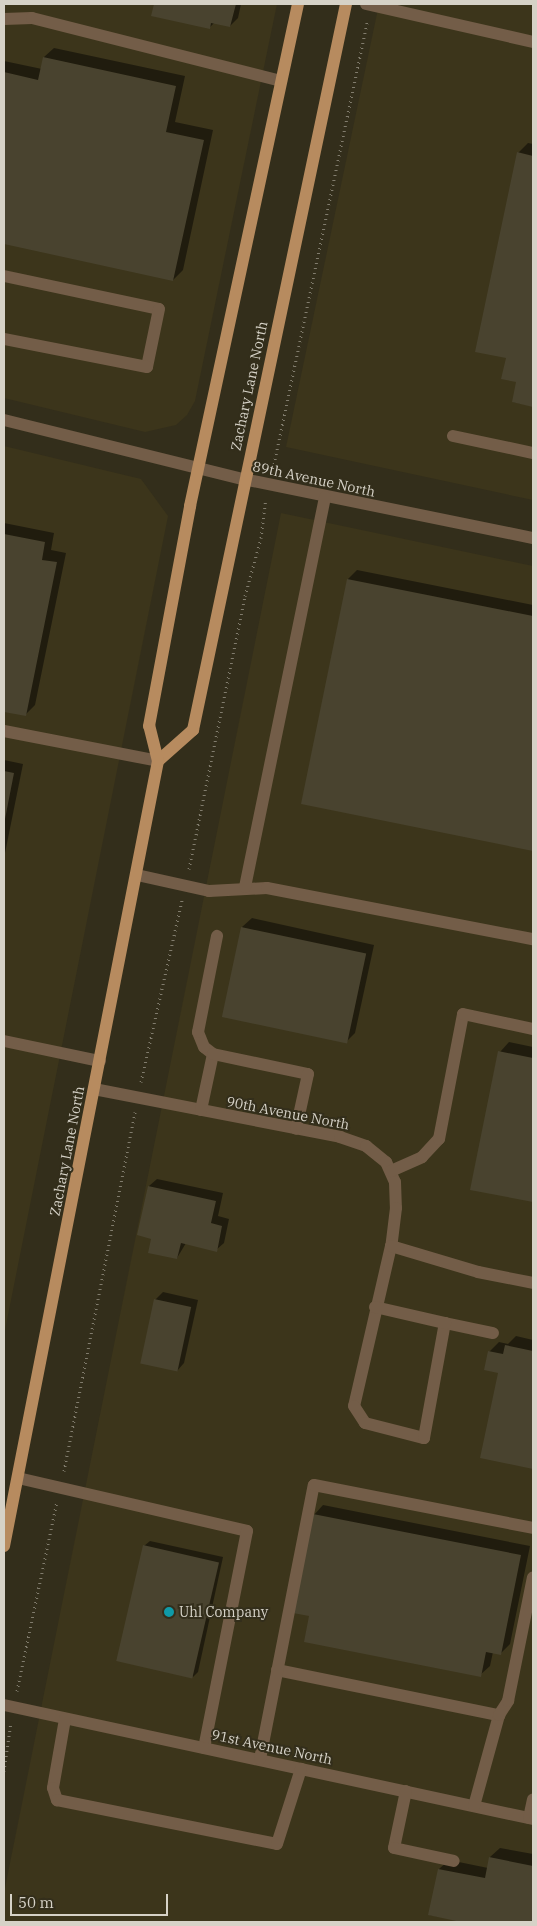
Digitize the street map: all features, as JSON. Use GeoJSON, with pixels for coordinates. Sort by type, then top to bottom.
{"type":"FeatureCollection","features":[{"type":"Feature","properties":{"kind":"main road","name":"Zachary Lane North"},"geometry":{"type":"LineString","coordinates":[[4,1546],[158,761],[149,726],[197,467],[298,4]]}},
{"type":"Feature","properties":{"kind":"main road","name":"Zachary Lane North"},"geometry":{"type":"LineString","coordinates":[[158,761],[193,730],[243,479],[346,4]]}},
{"type":"Feature","properties":{"kind":"street"},"geometry":{"type":"LineString","coordinates":[[369,4],[533,42]]}},
{"type":"Feature","properties":{"kind":"street"},"geometry":{"type":"LineString","coordinates":[[4,19],[32,18],[281,81]]}},
{"type":"Feature","properties":{"kind":"street"},"geometry":{"type":"LineString","coordinates":[[4,276],[159,309],[147,367],[4,339]]}},
{"type":"Feature","properties":{"kind":"street","name":"89th Avenue North"},"geometry":{"type":"LineString","coordinates":[[4,420],[243,479],[533,538]]}},
{"type":"Feature","properties":{"kind":"street"},"geometry":{"type":"LineString","coordinates":[[453,436],[533,453]]}},
{"type":"Feature","properties":{"kind":"street"},"geometry":{"type":"LineString","coordinates":[[245,887],[325,497]]}},
{"type":"Feature","properties":{"kind":"street"},"geometry":{"type":"LineString","coordinates":[[4,731],[158,761]]}},
{"type":"Feature","properties":{"kind":"street"},"geometry":{"type":"LineString","coordinates":[[137,875],[209,891],[245,887],[267,888],[533,939]]}},
{"type":"Feature","properties":{"kind":"street"},"geometry":{"type":"LineString","coordinates":[[217,936],[198,1032],[204,1047],[213,1054],[308,1074],[296,1129]]}},
{"type":"Feature","properties":{"kind":"street"},"geometry":{"type":"LineString","coordinates":[[445,1323],[424,1438],[365,1423],[354,1406],[375,1307],[391,1246],[396,1208],[391,1171],[422,1156],[439,1139],[463,1014],[533,1029]]}},
{"type":"Feature","properties":{"kind":"street"},"geometry":{"type":"LineString","coordinates":[[4,1040],[100,1061]]}},
{"type":"Feature","properties":{"kind":"street"},"geometry":{"type":"LineString","coordinates":[[201,1110],[213,1054]]}},
{"type":"Feature","properties":{"kind":"street","name":"90th Avenue North"},"geometry":{"type":"LineString","coordinates":[[94,1089],[296,1129],[366,1146],[377,1152],[391,1171]]}},
{"type":"Feature","properties":{"kind":"street"},"geometry":{"type":"LineString","coordinates":[[391,1246],[478,1272],[533,1283]]}},
{"type":"Feature","properties":{"kind":"street"},"geometry":{"type":"LineString","coordinates":[[375,1307],[493,1333]]}},
{"type":"Feature","properties":{"kind":"street"},"geometry":{"type":"LineString","coordinates":[[18,1478],[247,1531],[204,1748]]}},
{"type":"Feature","properties":{"kind":"street"},"geometry":{"type":"LineString","coordinates":[[260,1759],[314,1485],[533,1528]]}},
{"type":"Feature","properties":{"kind":"street"},"geometry":{"type":"LineString","coordinates":[[474,1806],[500,1715],[508,1701],[533,1577]]}},
{"type":"Feature","properties":{"kind":"street"},"geometry":{"type":"LineString","coordinates":[[277,1670],[500,1715]]}},
{"type":"Feature","properties":{"kind":"street","name":"91st Avenue North"},"geometry":{"type":"LineString","coordinates":[[4,1706],[260,1759],[531,1819]]}},
{"type":"Feature","properties":{"kind":"street"},"geometry":{"type":"LineString","coordinates":[[64,1719],[53,1788],[57,1800],[277,1844],[301,1768]]}},
{"type":"Feature","properties":{"kind":"street"},"geometry":{"type":"LineString","coordinates":[[406,1792],[394,1848],[454,1861]]}},
{"type":"Feature","properties":{"kind":"street"},"geometry":{"type":"LineString","coordinates":[[531,1819],[533,1800]]}},
{"type":"Feature","properties":{"kind":"path"},"geometry":{"type":"LineString","coordinates":[[279,450],[298,343],[369,4]]}},
{"type":"Feature","properties":{"kind":"path"},"geometry":{"type":"LineString","coordinates":[[144,1069],[185,886],[245,596],[261,538],[261,522]]}},
{"type":"Feature","properties":{"kind":"path"},"geometry":{"type":"LineString","coordinates":[[20,1678],[132,1127]]}},
{"type":"Feature","properties":{"kind":"path"},"geometry":{"type":"LineString","coordinates":[[4,1771],[7,1740]]}},
{"type":"Feature","properties":{"kind":"shaded area"},"geometry":{"type":"Polygon","coordinates":[[[4,4],[277,4],[195,401],[187,415],[176,425],[145,432],[4,398],[4,4]]]}},
{"type":"Feature","properties":{"kind":"shaded area"},"geometry":{"type":"Polygon","coordinates":[[[379,4],[533,4],[533,500],[286,447],[379,4]]]}},
{"type":"Feature","properties":{"kind":"shaded area"},"geometry":{"type":"Polygon","coordinates":[[[4,446],[141,479],[168,516],[4,1335],[4,446]]]}},
{"type":"Feature","properties":{"kind":"shaded area"},"geometry":{"type":"Polygon","coordinates":[[[281,513],[533,566],[533,1922],[4,1922],[4,1893],[281,513]]]}},
{"type":"Feature","properties":{"kind":"building"},"geometry":{"type":"Polygon","coordinates":[[[154,4],[236,4],[230,27],[211,23],[210,29],[151,16],[154,4]]]}},
{"type":"Feature","properties":{"kind":"building"},"geometry":{"type":"Polygon","coordinates":[[[43,57],[176,86],[166,132],[204,140],[173,281],[4,244],[4,72],[38,80],[43,57]]]}},
{"type":"Feature","properties":{"kind":"building"},"geometry":{"type":"Polygon","coordinates":[[[517,152],[533,156],[533,407],[512,402],[516,382],[501,379],[506,358],[475,352],[517,152]]]}},
{"type":"Feature","properties":{"kind":"building"},"geometry":{"type":"Polygon","coordinates":[[[4,534],[45,542],[42,560],[57,562],[26,716],[4,712],[4,534]]]}},
{"type":"Feature","properties":{"kind":"building"},"geometry":{"type":"Polygon","coordinates":[[[347,579],[533,616],[533,851],[301,804],[347,579]]]}},
{"type":"Feature","properties":{"kind":"building"},"geometry":{"type":"Polygon","coordinates":[[[4,771],[14,773],[5,819],[4,819],[4,771]]]}},
{"type":"Feature","properties":{"kind":"building"},"geometry":{"type":"Polygon","coordinates":[[[241,927],[366,954],[347,1044],[222,1017],[241,927]]]}},
{"type":"Feature","properties":{"kind":"building"},"geometry":{"type":"Polygon","coordinates":[[[498,1051],[533,1058],[533,1202],[470,1190],[498,1051]]]}},
{"type":"Feature","properties":{"kind":"building"},"geometry":{"type":"Polygon","coordinates":[[[148,1186],[216,1201],[211,1223],[222,1226],[217,1252],[181,1243],[177,1259],[148,1253],[151,1239],[137,1235],[148,1186]]]}},
{"type":"Feature","properties":{"kind":"building"},"geometry":{"type":"Polygon","coordinates":[[[154,1299],[191,1307],[177,1371],[140,1364],[154,1299]]]}},
{"type":"Feature","properties":{"kind":"building"},"geometry":{"type":"Polygon","coordinates":[[[505,1345],[533,1351],[533,1469],[480,1458],[498,1373],[484,1370],[488,1351],[503,1354],[505,1345]]]}},
{"type":"Feature","properties":{"kind":"building"},"geometry":{"type":"Polygon","coordinates":[[[313,1514],[521,1555],[501,1655],[486,1652],[481,1677],[304,1642],[309,1616],[293,1613],[313,1514]]]}},
{"type":"Feature","properties":{"kind":"building","name":"Uhl Company"},"geometry":{"type":"Polygon","coordinates":[[[143,1545],[219,1563],[192,1678],[116,1661],[143,1545]]]}},
{"type":"Feature","properties":{"kind":"building"},"geometry":{"type":"Polygon","coordinates":[[[489,1857],[533,1866],[532,1922],[461,1922],[428,1915],[438,1869],[485,1878],[489,1857]]]}},
{"type":"Feature","properties":{"kind":"place","name":"Uhl Company"},"geometry":{"type":"Point","coordinates":[169,1612]}}]}
